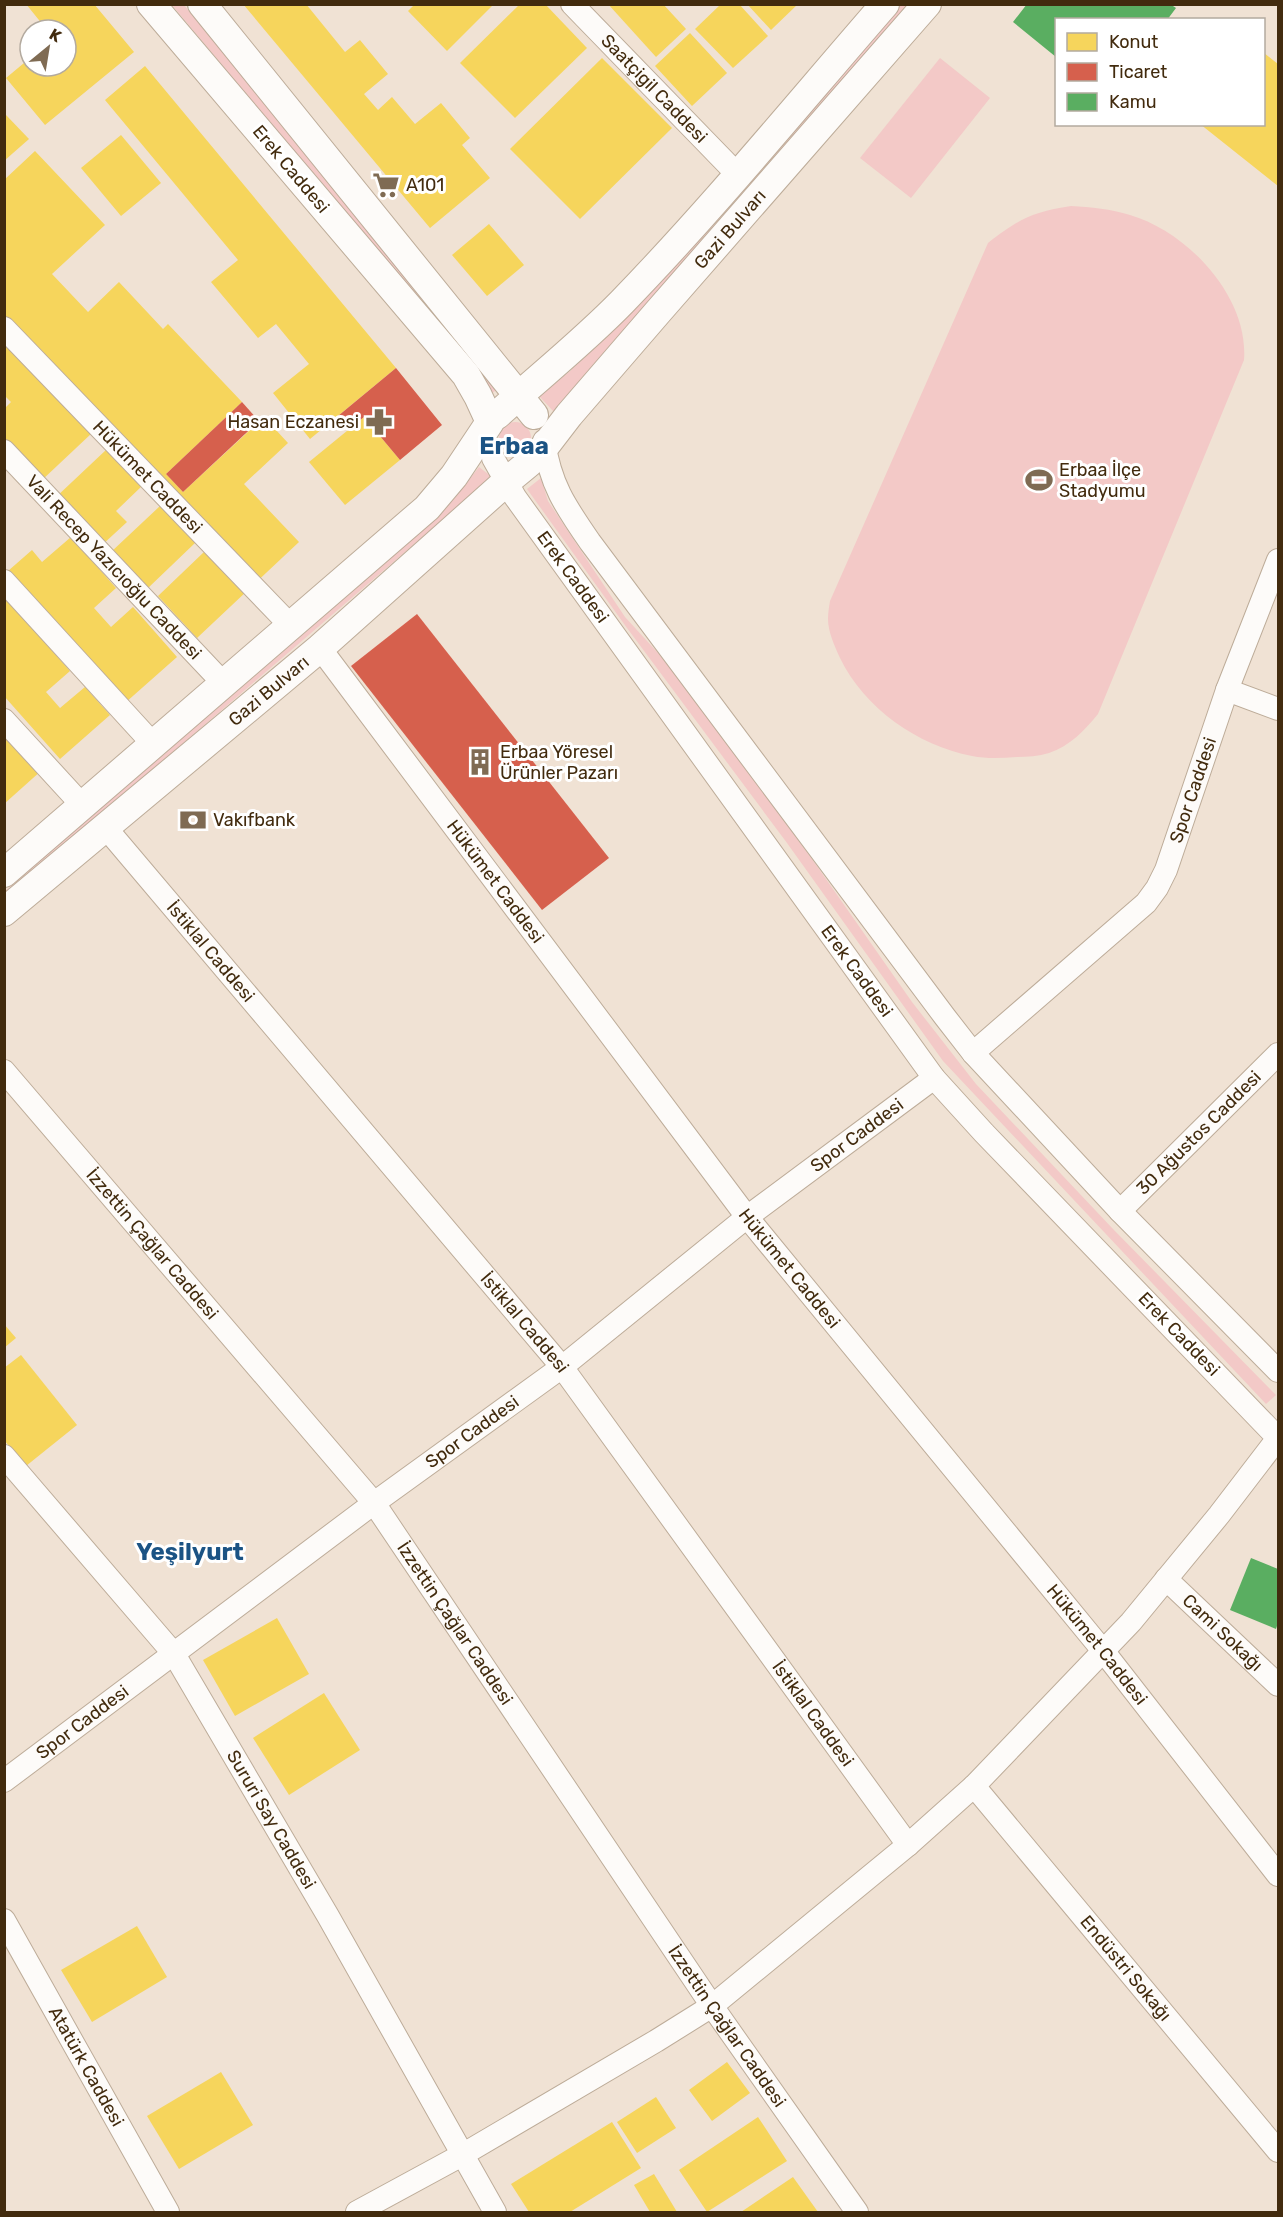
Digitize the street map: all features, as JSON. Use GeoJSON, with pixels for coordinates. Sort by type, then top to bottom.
{"type":"FeatureCollection","features":[{"type":"Feature","properties":{"kind":"main road","name":"Erek Caddesi"},"geometry":{"type":"LineString","coordinates":[[151,4],[466,375],[493,418]]}},
{"type":"Feature","properties":{"kind":"main road","name":"Erek Caddesi"},"geometry":{"type":"LineString","coordinates":[[202,4],[526,405]]}},
{"type":"Feature","properties":{"kind":"main road","name":"Gazi Bulvarı"},"geometry":{"type":"LineString","coordinates":[[4,873],[399,533],[439,495],[493,418],[526,405],[737,174],[885,4]]}},
{"type":"Feature","properties":{"kind":"main road","name":"Gazi Bulvarı"},"geometry":{"type":"LineString","coordinates":[[4,912],[320,648],[499,470],[539,452],[657,313],[927,4]]}},
{"type":"Feature","properties":{"kind":"main road"},"geometry":{"type":"LineString","coordinates":[[526,405],[540,422],[539,452]]}},
{"type":"Feature","properties":{"kind":"main road"},"geometry":{"type":"LineString","coordinates":[[493,418],[486,441],[499,470]]}},
{"type":"Feature","properties":{"kind":"street","name":"Saatçigil Caddesi"},"geometry":{"type":"LineString","coordinates":[[572,4],[737,174]]}},
{"type":"Feature","properties":{"kind":"street","name":"Hükümet Caddesi"},"geometry":{"type":"LineString","coordinates":[[4,328],[291,626]]}},
{"type":"Feature","properties":{"kind":"street","name":"Vali Recep Yazıcıoğlu Caddesi"},"geometry":{"type":"LineString","coordinates":[[4,451],[224,684]]}},
{"type":"Feature","properties":{"kind":"street","name":"Erek Caddesi"},"geometry":{"type":"LineString","coordinates":[[539,452],[548,467],[558,493],[590,542],[973,1053],[1120,1211],[1278,1371]]}},
{"type":"Feature","properties":{"kind":"street","name":"Erek Caddesi"},"geometry":{"type":"LineString","coordinates":[[499,470],[934,1078],[984,1133],[1278,1437]]}},
{"type":"Feature","properties":{"kind":"street","name":"Spor Caddesi"},"geometry":{"type":"LineString","coordinates":[[973,1053],[1146,903],[1157,888],[1166,870],[1227,690],[1278,560]]}},
{"type":"Feature","properties":{"kind":"street"},"geometry":{"type":"LineString","coordinates":[[4,581],[153,744]]}},
{"type":"Feature","properties":{"kind":"street","name":"Hükümet Caddesi"},"geometry":{"type":"LineString","coordinates":[[320,648],[747,1217],[1104,1652],[1278,1875]]}},
{"type":"Feature","properties":{"kind":"street"},"geometry":{"type":"LineString","coordinates":[[1227,690],[1278,709]]}},
{"type":"Feature","properties":{"kind":"street"},"geometry":{"type":"LineString","coordinates":[[4,720],[82,805]]}},
{"type":"Feature","properties":{"kind":"street","name":"İstiklal Caddesi"},"geometry":{"type":"LineString","coordinates":[[106,828],[562,1367],[908,1845]]}},
{"type":"Feature","properties":{"kind":"street","name":"30 Ağustos Caddesi"},"geometry":{"type":"LineString","coordinates":[[1120,1211],[1278,1054]]}},
{"type":"Feature","properties":{"kind":"street","name":"İzzettin Çağlar Caddesi"},"geometry":{"type":"LineString","coordinates":[[4,1071],[374,1503],[712,2006],[857,2212]]}},
{"type":"Feature","properties":{"kind":"street","name":"Spor Caddesi"},"geometry":{"type":"LineString","coordinates":[[4,1781],[374,1503],[562,1367],[747,1217],[934,1078]]}},
{"type":"Feature","properties":{"kind":"street"},"geometry":{"type":"LineString","coordinates":[[357,2212],[462,2155],[712,2006],[908,1845],[974,1786],[1104,1652],[1166,1579],[1278,1437]]}},
{"type":"Feature","properties":{"kind":"street","name":"Sururi Say Caddesi"},"geometry":{"type":"LineString","coordinates":[[4,1456],[174,1654],[322,1906],[495,2212]]}},
{"type":"Feature","properties":{"kind":"street","name":"Cami Sokağı"},"geometry":{"type":"LineString","coordinates":[[1166,1579],[1278,1685]]}},
{"type":"Feature","properties":{"kind":"street","name":"Endüstri Sokağı"},"geometry":{"type":"LineString","coordinates":[[974,1786],[1278,2151]]}},
{"type":"Feature","properties":{"kind":"street","name":"Atatürk Caddesi"},"geometry":{"type":"LineString","coordinates":[[4,1920],[168,2212]]}},
{"type":"Feature","properties":{"kind":"shaded area"},"geometry":{"type":"Polygon","coordinates":[[[172,5],[184,5],[501,386],[490,395],[478,372],[172,5]]]}},
{"type":"Feature","properties":{"kind":"shaded area"},"geometry":{"type":"Polygon","coordinates":[[[901,5],[910,5],[554,412],[539,396],[569,372],[640,304],[901,5]]]}},
{"type":"Feature","properties":{"kind":"shaded area"},"geometry":{"type":"Polygon","coordinates":[[[940,58],[990,98],[911,198],[860,158],[940,58]]]}},
{"type":"Feature","properties":{"kind":"shaded area","name":"Erbaa İlçe Stadyumu"},"geometry":{"type":"Polygon","coordinates":[[[1071,206],[1116,211],[1130,215],[1173,236],[1193,252],[1211,270],[1236,313],[1243,336],[1244,360],[1098,714],[1076,737],[1049,753],[983,758],[952,751],[932,743],[913,734],[878,709],[863,693],[840,658],[829,629],[830,601],[988,243],[1026,218],[1071,206]]]}},
{"type":"Feature","properties":{"kind":"shaded area"},"geometry":{"type":"Polygon","coordinates":[[[515,422],[526,427],[531,438],[526,449],[515,454],[504,449],[499,438],[504,427],[515,422]]]}},
{"type":"Feature","properties":{"kind":"shaded area"},"geometry":{"type":"Polygon","coordinates":[[[479,467],[492,477],[5,897],[5,891],[309,629],[452,501],[479,467]]]}},
{"type":"Feature","properties":{"kind":"shaded area"},"geometry":{"type":"Polygon","coordinates":[[[541,478],[548,501],[625,617],[659,654],[696,702],[812,859],[912,1002],[976,1084],[1113,1229],[1276,1395],[1266,1404],[943,1061],[787,843],[527,489],[541,478]]]}},
{"type":"Feature","properties":{"kind":"building: Konut"},"geometry":{"type":"Polygon","coordinates":[[[26,4],[94,4],[134,52],[45,125],[6,78],[18,68],[18,78],[78,78],[78,18],[37,18],[26,4]]]}},
{"type":"Feature","properties":{"kind":"building: Konut"},"geometry":{"type":"Polygon","coordinates":[[[243,4],[306,4],[345,52],[360,40],[388,74],[364,94],[378,110],[392,97],[415,124],[441,103],[470,138],[462,145],[490,178],[430,228],[243,4]]]}},
{"type":"Feature","properties":{"kind":"building: Konut"},"geometry":{"type":"Polygon","coordinates":[[[415,4],[494,4],[447,51],[408,11],[415,4]]]}},
{"type":"Feature","properties":{"kind":"building: Konut"},"geometry":{"type":"Polygon","coordinates":[[[520,4],[545,4],[587,48],[515,118],[460,63],[520,4]]]}},
{"type":"Feature","properties":{"kind":"building: Konut"},"geometry":{"type":"Polygon","coordinates":[[[608,4],[663,4],[686,29],[656,57],[608,4]]]}},
{"type":"Feature","properties":{"kind":"building: Konut"},"geometry":{"type":"Polygon","coordinates":[[[721,4],[739,4],[768,36],[733,68],[695,29],[721,4]]]}},
{"type":"Feature","properties":{"kind":"building: Konut"},"geometry":{"type":"Polygon","coordinates":[[[747,4],[798,4],[771,30],[747,4]]]}},
{"type":"Feature","properties":{"kind":"building: Konut"},"geometry":{"type":"Polygon","coordinates":[[[690,33],[727,73],[692,106],[655,66],[690,33]]]}},
{"type":"Feature","properties":{"kind":"building: Konut"},"geometry":{"type":"Polygon","coordinates":[[[1265,54],[1278,64],[1278,186],[1203,126],[1265,126],[1265,54]]]}},
{"type":"Feature","properties":{"kind":"building: Konut"},"geometry":{"type":"Polygon","coordinates":[[[602,58],[672,128],[580,219],[510,149],[602,58]]]}},
{"type":"Feature","properties":{"kind":"building: Konut"},"geometry":{"type":"Polygon","coordinates":[[[145,66],[396,368],[310,439],[273,393],[309,364],[276,324],[258,338],[211,282],[238,260],[105,100],[145,66]]]}},
{"type":"Feature","properties":{"kind":"building: Konut"},"geometry":{"type":"Polygon","coordinates":[[[6,115],[29,139],[4,161],[4,116],[6,115]]]}},
{"type":"Feature","properties":{"kind":"building: Konut"},"geometry":{"type":"Polygon","coordinates":[[[121,135],[161,183],[121,216],[81,168],[121,135]]]}},
{"type":"Feature","properties":{"kind":"building: Konut"},"geometry":{"type":"Polygon","coordinates":[[[35,151],[105,225],[52,274],[88,312],[119,282],[163,329],[168,324],[242,402],[166,474],[183,492],[264,417],[288,443],[244,484],[299,542],[197,638],[158,596],[204,552],[195,543],[147,589],[111,552],[160,506],[142,486],[116,511],[127,522],[101,546],[55,498],[107,449],[92,433],[41,481],[4,443],[4,409],[11,402],[4,395],[4,180],[35,151]]]}},
{"type":"Feature","properties":{"kind":"building: Konut"},"geometry":{"type":"Polygon","coordinates":[[[489,224],[524,265],[487,296],[452,255],[489,224]]]}},
{"type":"Feature","properties":{"kind":"building: Konut"},"geometry":{"type":"Polygon","coordinates":[[[364,417],[400,460],[345,505],[309,462],[364,417]]]}},
{"type":"Feature","properties":{"kind":"building: Konut"},"geometry":{"type":"Polygon","coordinates":[[[71,537],[116,588],[94,608],[111,627],[133,607],[177,657],[125,703],[8,571],[32,550],[42,562],[71,537]]]}},
{"type":"Feature","properties":{"kind":"building: Konut"},"geometry":{"type":"Polygon","coordinates":[[[4,596],[70,671],[46,692],[60,708],[85,687],[110,715],[60,759],[4,696],[4,596]]]}},
{"type":"Feature","properties":{"kind":"building: Konut"},"geometry":{"type":"Polygon","coordinates":[[[4,729],[42,770],[4,804],[4,729]]]}},
{"type":"Feature","properties":{"kind":"building: Konut"},"geometry":{"type":"Polygon","coordinates":[[[4,1324],[16,1338],[4,1348],[4,1324]]]}},
{"type":"Feature","properties":{"kind":"building: Konut"},"geometry":{"type":"Polygon","coordinates":[[[21,1355],[77,1425],[26,1466],[4,1440],[4,1368],[21,1355]]]}},
{"type":"Feature","properties":{"kind":"building: Konut"},"geometry":{"type":"Polygon","coordinates":[[[277,1618],[309,1674],[235,1716],[203,1660],[277,1618]]]}},
{"type":"Feature","properties":{"kind":"building: Konut"},"geometry":{"type":"Polygon","coordinates":[[[324,1693],[360,1750],[289,1795],[253,1738],[324,1693]]]}},
{"type":"Feature","properties":{"kind":"building: Konut"},"geometry":{"type":"Polygon","coordinates":[[[137,1926],[167,1977],[92,2022],[61,1970],[137,1926]]]}},
{"type":"Feature","properties":{"kind":"building: Konut"},"geometry":{"type":"Polygon","coordinates":[[[727,2062],[750,2093],[712,2121],[689,2090],[727,2062]]]}},
{"type":"Feature","properties":{"kind":"building: Konut"},"geometry":{"type":"Polygon","coordinates":[[[221,2072],[253,2125],[179,2169],[147,2116],[221,2072]]]}},
{"type":"Feature","properties":{"kind":"building: Konut"},"geometry":{"type":"Polygon","coordinates":[[[656,2097],[676,2128],[637,2153],[617,2122],[656,2097]]]}},
{"type":"Feature","properties":{"kind":"building: Konut"},"geometry":{"type":"Polygon","coordinates":[[[758,2117],[787,2161],[707,2212],[679,2170],[758,2117]]]}},
{"type":"Feature","properties":{"kind":"building: Konut"},"geometry":{"type":"Polygon","coordinates":[[[612,2122],[641,2168],[570,2212],[529,2212],[511,2184],[612,2122]]]}},
{"type":"Feature","properties":{"kind":"building: Konut"},"geometry":{"type":"Polygon","coordinates":[[[654,2174],[677,2212],[650,2212],[634,2185],[654,2174]]]}},
{"type":"Feature","properties":{"kind":"building: Konut"},"geometry":{"type":"Polygon","coordinates":[[[793,2177],[818,2212],[741,2212],[793,2177]]]}},
{"type":"Feature","properties":{"kind":"building: Ticaret"},"geometry":{"type":"Polygon","coordinates":[[[396,368],[442,425],[400,460],[364,417],[349,429],[338,416],[396,368]]]}},
{"type":"Feature","properties":{"kind":"building: Ticaret"},"geometry":{"type":"Polygon","coordinates":[[[242,402],[259,421],[183,492],[166,474],[242,402]]]}},
{"type":"Feature","properties":{"kind":"building: Ticaret","name":"Erbaa Yöresel Ürünler Pazarı"},"geometry":{"type":"Polygon","coordinates":[[[417,614],[609,858],[542,910],[351,666],[417,614]]]}},
{"type":"Feature","properties":{"kind":"building: Kamu"},"geometry":{"type":"Polygon","coordinates":[[[1027,4],[1174,4],[1176,8],[1168,18],[1055,18],[1055,56],[1013,22],[1027,4]]]}},
{"type":"Feature","properties":{"kind":"building: Kamu"},"geometry":{"type":"Polygon","coordinates":[[[1251,1558],[1278,1569],[1276,1629],[1230,1610],[1251,1558]]]}},
{"type":"Feature","properties":{"kind":"place","name":"A101"},"geometry":{"type":"Point","coordinates":[386,185]}},
{"type":"Feature","properties":{"kind":"place","name":"Hasan Eczanesi"},"geometry":{"type":"Point","coordinates":[379,422]}},
{"type":"Feature","properties":{"kind":"place","name":"Erbaa İlçe Stadyumu"},"geometry":{"type":"Point","coordinates":[1039,480]}},
{"type":"Feature","properties":{"kind":"place","name":"Erbaa Yöresel Ürünler Pazarı"},"geometry":{"type":"Point","coordinates":[480,762]}},
{"type":"Feature","properties":{"kind":"place","name":"Vakıfbank"},"geometry":{"type":"Point","coordinates":[193,820]}},
{"type":"Feature","properties":{"kind":"district","name":"Erbaa"},"geometry":{"type":"Point","coordinates":[514,446]}},
{"type":"Feature","properties":{"kind":"district","name":"Yeşilyurt"},"geometry":{"type":"Point","coordinates":[190,1552]}}]}
